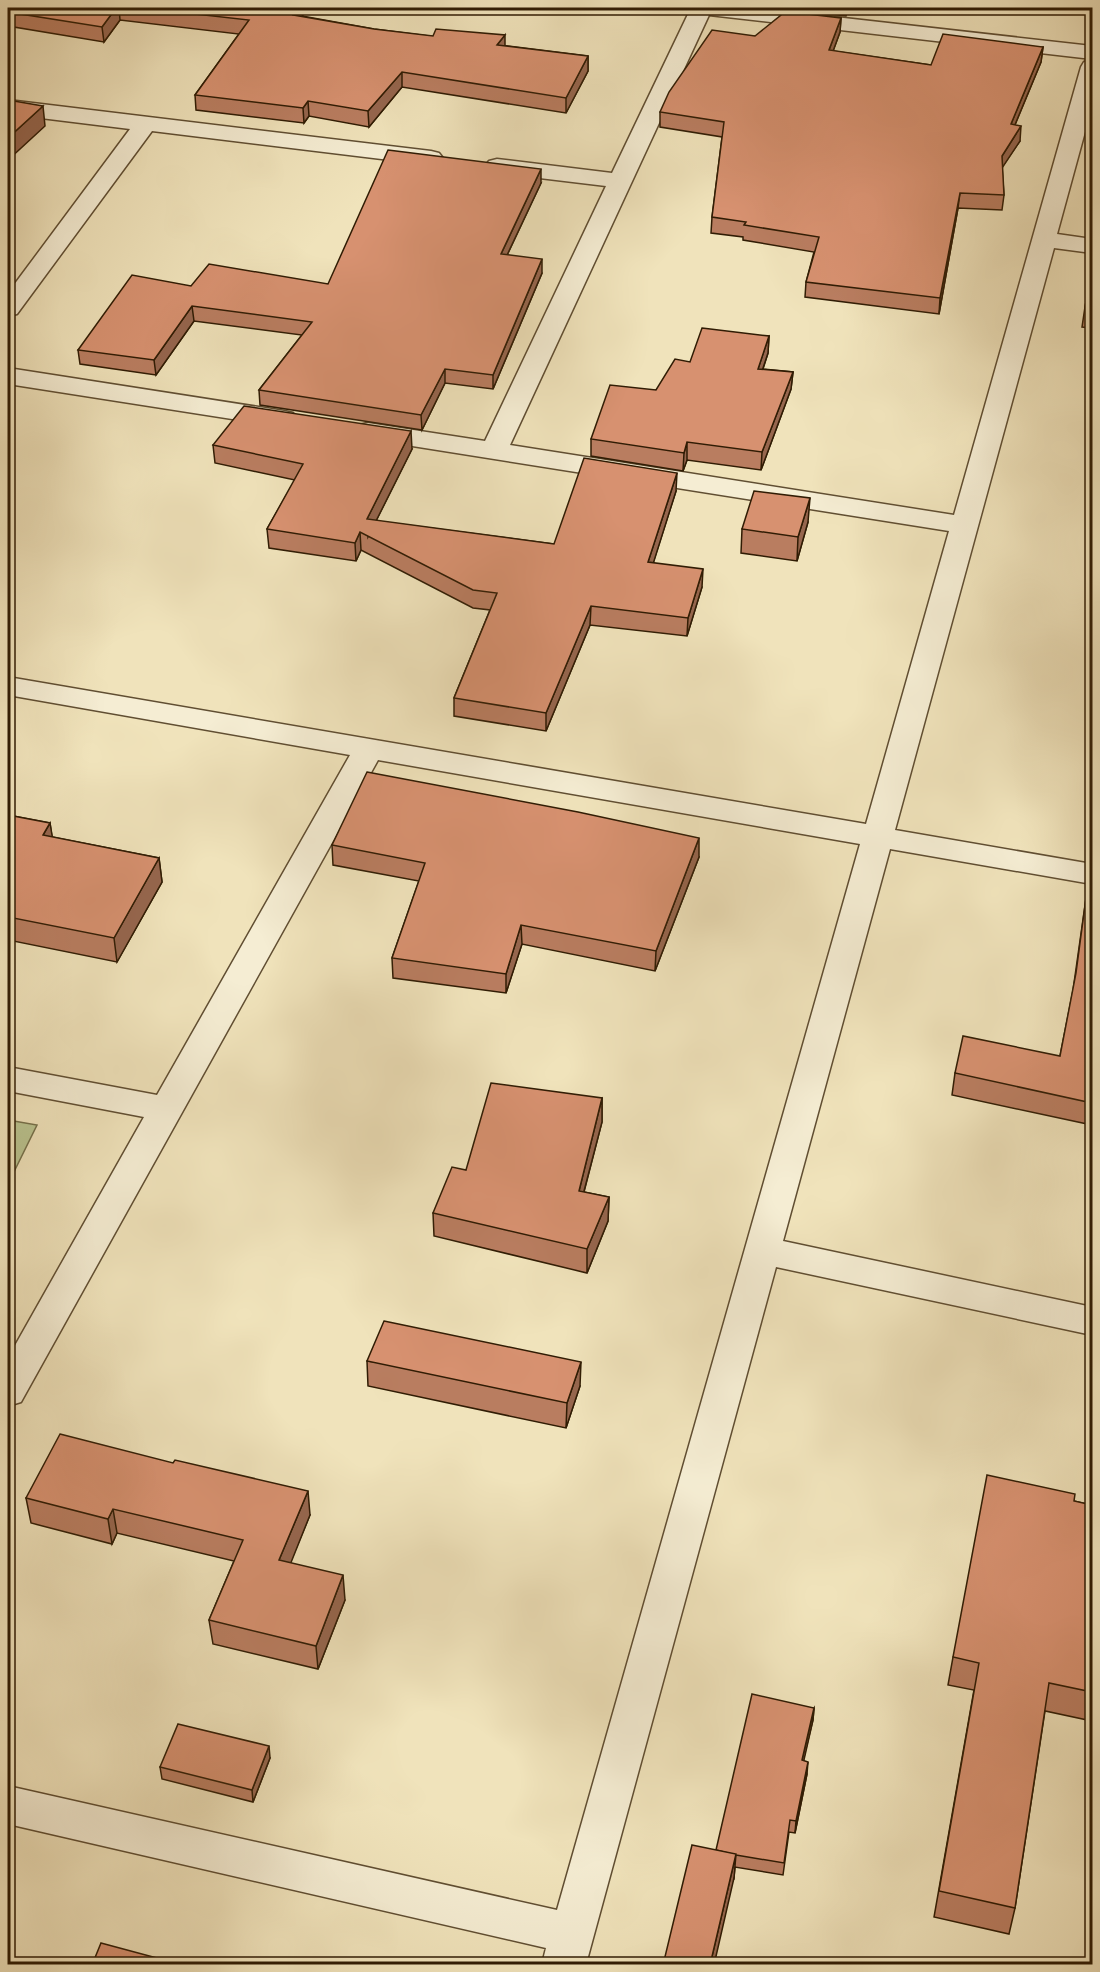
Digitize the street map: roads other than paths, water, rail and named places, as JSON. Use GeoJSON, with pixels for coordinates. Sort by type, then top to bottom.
{"type":"FeatureCollection","features":[{"type":"Feature","properties":{"kind":"street"},"geometry":{"type":"LineString","coordinates":[[494,451],[702,8],[1092,52]]}},
{"type":"Feature","properties":{"kind":"street"},"geometry":{"type":"LineString","coordinates":[[8,1805],[568,1949],[1092,66]]}},
{"type":"Feature","properties":{"kind":"street"},"geometry":{"type":"LineString","coordinates":[[8,107],[454,161]]}},
{"type":"Feature","properties":{"kind":"street"},"geometry":{"type":"LineString","coordinates":[[8,309],[146,123]]}},
{"type":"Feature","properties":{"kind":"street"},"geometry":{"type":"LineString","coordinates":[[478,164],[620,181]]}},
{"type":"Feature","properties":{"kind":"street"},"geometry":{"type":"LineString","coordinates":[[1044,240],[1092,246]]}},
{"type":"Feature","properties":{"kind":"street"},"geometry":{"type":"LineString","coordinates":[[8,376],[309,422]]}},
{"type":"Feature","properties":{"kind":"street"},"geometry":{"type":"LineString","coordinates":[[343,428],[965,525]]}},
{"type":"Feature","properties":{"kind":"street"},"geometry":{"type":"LineString","coordinates":[[8,686],[1092,874]]}},
{"type":"Feature","properties":{"kind":"street"},"geometry":{"type":"LineString","coordinates":[[8,1391],[369,748]]}},
{"type":"Feature","properties":{"kind":"street"},"geometry":{"type":"LineString","coordinates":[[8,1079],[167,1109]]}},
{"type":"Feature","properties":{"kind":"street"},"geometry":{"type":"LineString","coordinates":[[763,1250],[1092,1321]]}}]}
